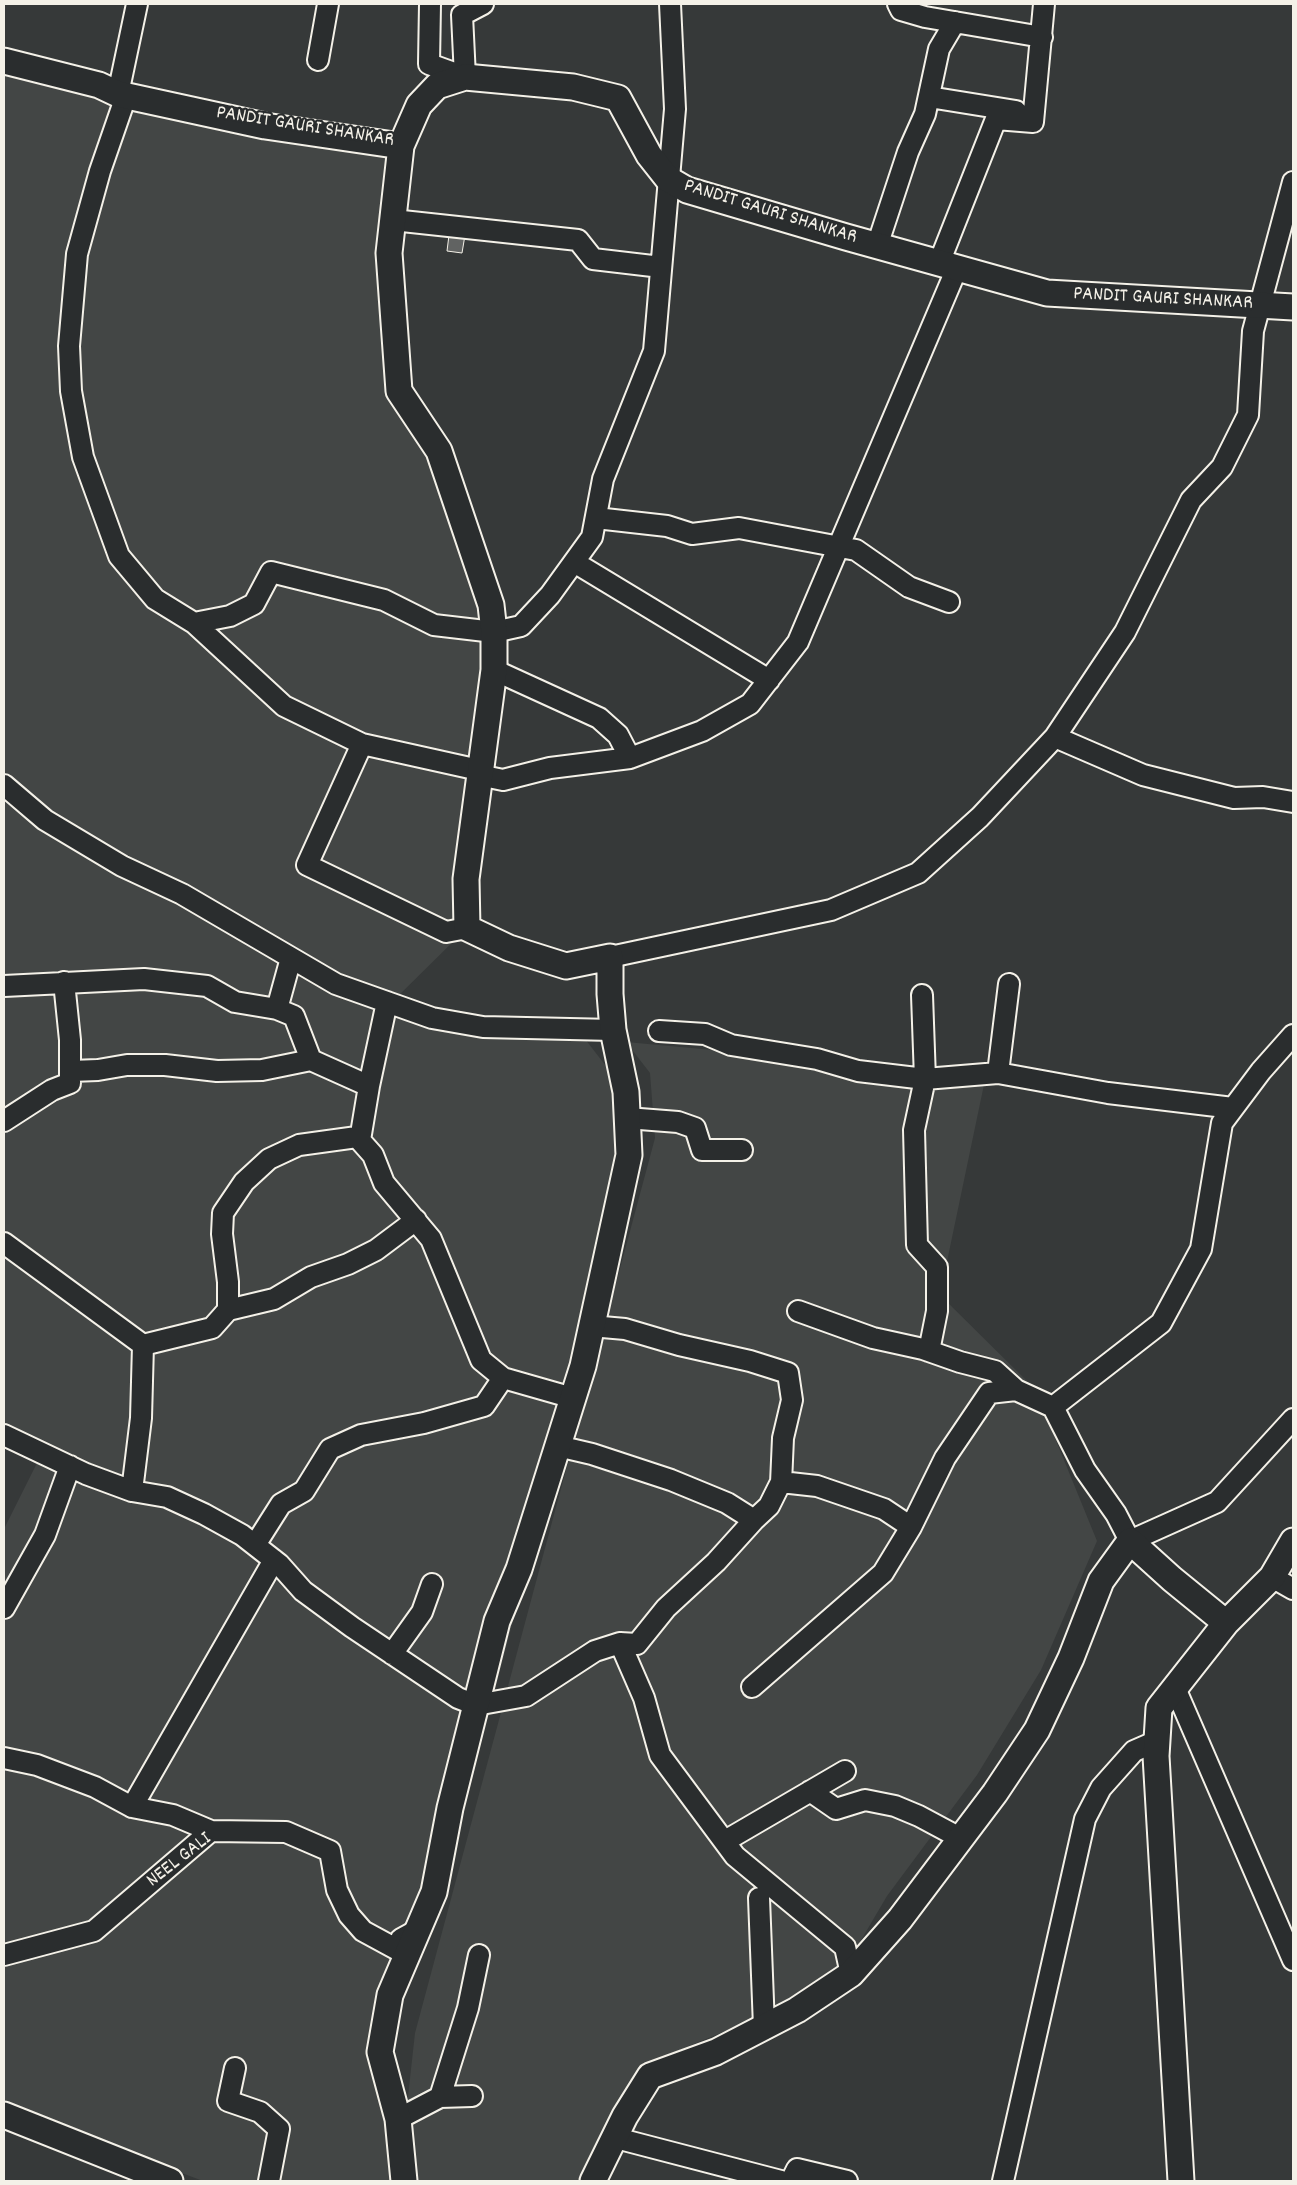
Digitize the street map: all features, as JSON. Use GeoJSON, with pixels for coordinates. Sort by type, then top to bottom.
{"type":"FeatureCollection","features":[{"type":"Feature","properties":{"kind":"street"},"geometry":{"type":"LineString","coordinates":[[137,4],[122,95],[77,254],[69,346],[71,390],[83,458],[119,556],[155,599],[194,623],[284,706],[362,744],[480,770],[479,775]]}},
{"type":"Feature","properties":{"kind":"street"},"geometry":{"type":"LineString","coordinates":[[318,60],[328,4]]}},
{"type":"Feature","properties":{"kind":"street"},"geometry":{"type":"LineString","coordinates":[[430,4],[429,64],[465,77],[462,15],[483,4]]}},
{"type":"Feature","properties":{"kind":"street"},"geometry":{"type":"LineString","coordinates":[[194,623],[230,616],[254,604],[272,572],[384,600],[434,625],[494,632],[521,626],[550,595],[592,537],[603,479],[654,351],[675,109],[670,4]]}},
{"type":"Feature","properties":{"kind":"street"},"geometry":{"type":"LineString","coordinates":[[898,4],[901,10],[925,18],[1042,37]]}},
{"type":"Feature","properties":{"kind":"street"},"geometry":{"type":"LineString","coordinates":[[479,775],[503,780],[550,768],[630,758],[702,731],[750,704],[798,642],[839,547],[948,265],[996,119],[1033,122],[1044,4]]}},
{"type":"Feature","properties":{"kind":"street"},"geometry":{"type":"LineString","coordinates":[[877,246],[908,152],[925,114],[939,49],[955,22]]}},
{"type":"Feature","properties":{"kind":"street","name":"PANDIT GAURI SHANKAR"},"geometry":{"type":"LineString","coordinates":[[4,61],[99,85],[122,95],[265,126],[401,146],[419,105],[438,86],[465,77],[573,87],[618,98],[649,155],[668,179],[687,190],[877,246],[1047,293],[1293,307]]}},
{"type":"Feature","properties":{"kind":"street"},"geometry":{"type":"LineString","coordinates":[[929,97],[1034,114]]}},
{"type":"Feature","properties":{"kind":"street"},"geometry":{"type":"LineString","coordinates":[[401,146],[390,253],[399,391],[439,452],[491,605],[494,632],[494,670],[466,879],[466,928]]}},
{"type":"Feature","properties":{"kind":"street"},"geometry":{"type":"LineString","coordinates":[[362,744],[307,865],[446,932],[466,928],[509,948],[566,966],[831,910],[918,873],[980,817],[1055,737],[1125,632],[1191,500],[1222,467],[1248,415],[1253,331],[1258,306],[1293,182]]}},
{"type":"Feature","properties":{"kind":"street"},"geometry":{"type":"LineString","coordinates":[[393,220],[578,240],[593,259],[660,267]]}},
{"type":"Feature","properties":{"kind":"street"},"geometry":{"type":"LineString","coordinates":[[596,518],[667,526],[692,534],[739,528],[856,550],[909,586],[949,602]]}},
{"type":"Feature","properties":{"kind":"street"},"geometry":{"type":"LineString","coordinates":[[574,562],[769,680]]}},
{"type":"Feature","properties":{"kind":"street"},"geometry":{"type":"LineString","coordinates":[[494,670],[599,718],[618,735],[630,758]]}},
{"type":"Feature","properties":{"kind":"street"},"geometry":{"type":"LineString","coordinates":[[1055,737],[1142,775],[1234,798],[1263,797],[1293,802]]}},
{"type":"Feature","properties":{"kind":"street"},"geometry":{"type":"LineString","coordinates":[[4,785],[45,820],[113,861],[182,894],[336,984],[432,1018],[483,1027],[613,1030]]}},
{"type":"Feature","properties":{"kind":"street"},"geometry":{"type":"LineString","coordinates":[[404,2181],[398,2119],[380,2052],[390,1995],[434,1892],[450,1808],[497,1622],[519,1569],[573,1398],[629,1154],[626,1092],[613,1030],[610,994],[610,957]]}},
{"type":"Feature","properties":{"kind":"street"},"geometry":{"type":"LineString","coordinates":[[277,1009],[291,958]]}},
{"type":"Feature","properties":{"kind":"street"},"geometry":{"type":"LineString","coordinates":[[4,986],[144,979],[207,986],[235,1002],[277,1009],[294,1016],[311,1060]]}},
{"type":"Feature","properties":{"kind":"street"},"geometry":{"type":"LineString","coordinates":[[5,1118],[52,1090],[70,1084],[70,1040],[64,982]]}},
{"type":"Feature","properties":{"kind":"street"},"geometry":{"type":"LineString","coordinates":[[998,1072],[1009,984]]}},
{"type":"Feature","properties":{"kind":"street"},"geometry":{"type":"LineString","coordinates":[[922,995],[925,1079],[914,1130],[918,1245],[937,1267],[937,1311],[929,1351]]}},
{"type":"Feature","properties":{"kind":"street"},"geometry":{"type":"LineString","coordinates":[[360,1140],[386,1002]]}},
{"type":"Feature","properties":{"kind":"street"},"geometry":{"type":"LineString","coordinates":[[660,1031],[705,1034],[730,1045],[817,1060],[858,1071],[925,1079],[998,1072],[1108,1093],[1233,1108]]}},
{"type":"Feature","properties":{"kind":"street"},"geometry":{"type":"LineString","coordinates":[[1053,1407],[1161,1323],[1201,1249],[1222,1123],[1261,1071],[1293,1035]]}},
{"type":"Feature","properties":{"kind":"street"},"geometry":{"type":"LineString","coordinates":[[70,1071],[98,1070],[127,1065],[165,1064],[217,1071],[262,1070],[311,1060],[369,1086]]}},
{"type":"Feature","properties":{"kind":"street"},"geometry":{"type":"LineString","coordinates":[[627,1118],[678,1122],[695,1128],[702,1150],[742,1150]]}},
{"type":"Feature","properties":{"kind":"street"},"geometry":{"type":"LineString","coordinates":[[228,1310],[228,1282],[222,1234],[223,1213],[244,1182],[269,1160],[298,1145],[357,1137],[374,1155],[384,1183],[431,1239],[481,1360],[503,1378],[573,1398]]}},
{"type":"Feature","properties":{"kind":"street"},"geometry":{"type":"LineString","coordinates":[[143,1345],[212,1328],[228,1310],[274,1299],[311,1277],[348,1264],[376,1250],[416,1220]]}},
{"type":"Feature","properties":{"kind":"street"},"geometry":{"type":"LineString","coordinates":[[4,1243],[143,1345]]}},
{"type":"Feature","properties":{"kind":"street"},"geometry":{"type":"LineString","coordinates":[[798,1311],[872,1338],[929,1351],[995,1371],[1016,1390],[1053,1407],[1084,1470],[1116,1514],[1130,1541],[1172,1579],[1226,1623]]}},
{"type":"Feature","properties":{"kind":"street"},"geometry":{"type":"LineString","coordinates":[[4,1435],[86,1474],[132,1491],[167,1496],[204,1514],[255,1545],[274,1560],[303,1591],[392,1654],[458,1698],[476,1706],[526,1696],[595,1651],[620,1642],[637,1644],[666,1608],[716,1562],[769,1506],[781,1483],[783,1438],[792,1400],[788,1373],[750,1361],[679,1345],[625,1328],[591,1326]]}},
{"type":"Feature","properties":{"kind":"street"},"geometry":{"type":"LineString","coordinates":[[132,1491],[141,1418],[143,1345]]}},
{"type":"Feature","properties":{"kind":"street"},"geometry":{"type":"LineString","coordinates":[[255,1545],[281,1504],[304,1491],[330,1448],[360,1435],[424,1423],[484,1406],[503,1378]]}},
{"type":"Feature","properties":{"kind":"street"},"geometry":{"type":"LineString","coordinates":[[752,1687],[883,1573],[911,1527],[945,1458],[989,1393],[1016,1390]]}},
{"type":"Feature","properties":{"kind":"street"},"geometry":{"type":"LineString","coordinates":[[592,2181],[626,2116],[650,2076],[716,2052],[797,2010],[851,1974],[900,1919],[962,1839],[1037,1730],[1071,1658],[1101,1581],[1130,1541],[1217,1502],[1293,1419]]}},
{"type":"Feature","properties":{"kind":"street"},"geometry":{"type":"LineString","coordinates":[[552,1461],[562,1447],[592,1454],[679,1483],[727,1503],[754,1520]]}},
{"type":"Feature","properties":{"kind":"street"},"geometry":{"type":"LineString","coordinates":[[4,1608],[45,1535],[70,1466]]}},
{"type":"Feature","properties":{"kind":"street"},"geometry":{"type":"LineString","coordinates":[[781,1483],[816,1486],[884,1510],[911,1527]]}},
{"type":"Feature","properties":{"kind":"street"},"geometry":{"type":"LineString","coordinates":[[1181,2181],[1156,1756],[1159,1708],[1226,1623],[1283,1583],[1293,1541]]}},
{"type":"Feature","properties":{"kind":"street"},"geometry":{"type":"LineString","coordinates":[[132,1807],[274,1560]]}},
{"type":"Feature","properties":{"kind":"street"},"geometry":{"type":"LineString","coordinates":[[392,1654],[422,1612],[432,1584]]}},
{"type":"Feature","properties":{"kind":"street"},"geometry":{"type":"LineString","coordinates":[[620,1642],[644,1698],[660,1755],[736,1856],[845,1947],[851,1974]]}},
{"type":"Feature","properties":{"kind":"street"},"geometry":{"type":"LineString","coordinates":[[1175,1688],[1293,1960]]}},
{"type":"Feature","properties":{"kind":"street"},"geometry":{"type":"LineString","coordinates":[[1003,2181],[1085,1819],[1101,1788],[1134,1751],[1157,1740]]}},
{"type":"Feature","properties":{"kind":"street"},"geometry":{"type":"LineString","coordinates":[[4,1758],[37,1765],[95,1787],[132,1807],[173,1815],[211,1832]]}},
{"type":"Feature","properties":{"kind":"street"},"geometry":{"type":"LineString","coordinates":[[724,1841],[844,1770]]}},
{"type":"Feature","properties":{"kind":"street"},"geometry":{"type":"LineString","coordinates":[[810,1791],[836,1809],[865,1800],[895,1806],[919,1816],[962,1839]]}},
{"type":"Feature","properties":{"kind":"street","name":"NEEL GALI"},"geometry":{"type":"LineString","coordinates":[[4,1955],[94,1931],[211,1832],[286,1832],[330,1851],[337,1890],[349,1916],[363,1932],[398,1950],[400,1939],[418,1930]]}},
{"type":"Feature","properties":{"kind":"street"},"geometry":{"type":"LineString","coordinates":[[759,1898],[764,2027]]}},
{"type":"Feature","properties":{"kind":"street"},"geometry":{"type":"LineString","coordinates":[[440,2097],[468,2008],[479,1955]]}},
{"type":"Feature","properties":{"kind":"street"},"geometry":{"type":"LineString","coordinates":[[235,2068],[228,2101],[260,2112],[279,2129],[269,2181]]}},
{"type":"Feature","properties":{"kind":"street"},"geometry":{"type":"LineString","coordinates":[[398,2119],[440,2097],[472,2096]]}},
{"type":"Feature","properties":{"kind":"street"},"geometry":{"type":"LineString","coordinates":[[4,2115],[170,2181]]}},
{"type":"Feature","properties":{"kind":"street"},"geometry":{"type":"LineString","coordinates":[[616,2138],[781,2181]]}},
{"type":"Feature","properties":{"kind":"street"},"geometry":{"type":"LineString","coordinates":[[791,2181],[797,2169],[847,2181]]}},
{"type":"Feature","properties":{"kind":"shaded area"},"geometry":{"type":"Polygon","coordinates":[[[4,63],[401,146],[399,391],[439,451],[491,605],[467,928],[391,1003],[390,1016],[483,1027],[575,1026],[626,1092],[600,1285],[488,1717],[390,1995],[402,2151],[415,2033],[655,1138],[650,1073],[626,1042],[986,1075],[940,1295],[1035,1389],[1097,1541],[1041,1670],[977,1775],[887,1896],[834,1986],[648,2063],[621,2098],[590,2166],[580,2181],[203,2181],[4,2106],[4,1529],[48,1441],[44,1447],[4,1431],[4,63]]]}},
{"type":"Feature","properties":{"kind":"building"},"geometry":{"type":"Polygon","coordinates":[[[450,227],[466,229],[462,253],[447,251],[450,227]]]}}]}
